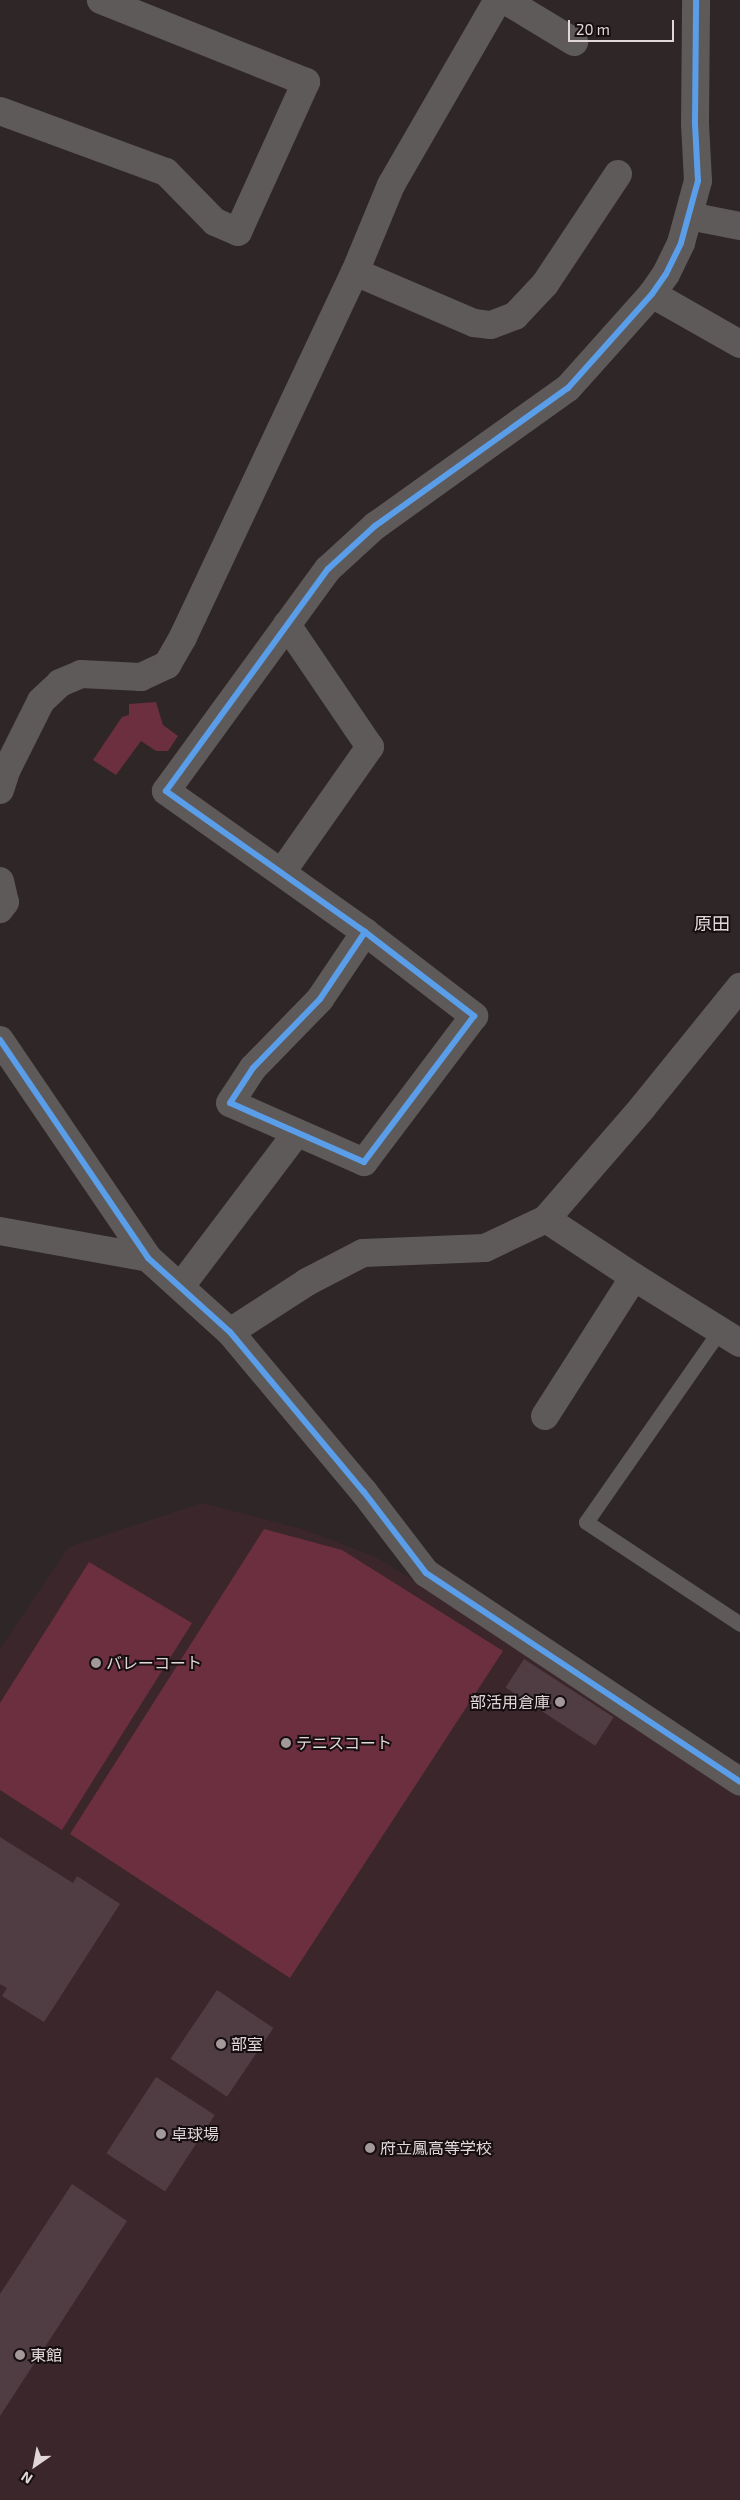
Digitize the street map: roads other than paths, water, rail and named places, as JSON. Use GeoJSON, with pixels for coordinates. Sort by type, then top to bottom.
{"type":"FeatureCollection","features":[{"type":"Feature","properties":{"kind":"street"},"geometry":{"type":"LineString","coordinates":[[0,111],[166,172],[215,222],[238,232],[306,82],[102,0]]}},
{"type":"Feature","properties":{"kind":"street"},"geometry":{"type":"LineString","coordinates":[[0,790],[6,771],[41,701],[60,683],[81,674],[140,677],[167,665],[187,628],[355,272],[392,185],[498,0]]}},
{"type":"Feature","properties":{"kind":"street"},"geometry":{"type":"LineString","coordinates":[[505,0],[574,42]]}},
{"type":"Feature","properties":{"kind":"street"},"geometry":{"type":"LineString","coordinates":[[364,932],[320,999],[253,1068],[230,1103],[296,1134],[364,1162],[474,1016],[364,932],[282,872],[166,791],[328,568],[374,526],[568,388],[652,294],[666,274],[681,243],[690,216],[698,181],[695,124],[696,0]]}},
{"type":"Feature","properties":{"kind":"street"},"geometry":{"type":"LineString","coordinates":[[355,272],[474,323],[492,325],[515,316],[546,284],[618,174]]}},
{"type":"Feature","properties":{"kind":"street"},"geometry":{"type":"LineString","coordinates":[[690,216],[740,226]]}},
{"type":"Feature","properties":{"kind":"street"},"geometry":{"type":"LineString","coordinates":[[652,294],[740,344]]}},
{"type":"Feature","properties":{"kind":"street"},"geometry":{"type":"LineString","coordinates":[[282,872],[370,747],[287,625]]}},
{"type":"Feature","properties":{"kind":"street"},"geometry":{"type":"LineString","coordinates":[[0,881],[5,902],[0,909]]}},
{"type":"Feature","properties":{"kind":"street"},"geometry":{"type":"LineString","coordinates":[[230,1332],[307,1282],[363,1253],[485,1248],[546,1219],[642,1108],[740,987]]}},
{"type":"Feature","properties":{"kind":"street"},"geometry":{"type":"LineString","coordinates":[[0,1040],[148,1258],[230,1332],[364,1492],[426,1573],[740,1782]]}},
{"type":"Feature","properties":{"kind":"street"},"geometry":{"type":"LineString","coordinates":[[181,1286],[296,1134]]}},
{"type":"Feature","properties":{"kind":"street"},"geometry":{"type":"LineString","coordinates":[[546,1219],[634,1277],[730,1336]]}},
{"type":"Feature","properties":{"kind":"street"},"geometry":{"type":"LineString","coordinates":[[0,1231],[148,1258]]}},
{"type":"Feature","properties":{"kind":"street"},"geometry":{"type":"LineString","coordinates":[[545,1416],[634,1277]]}},
{"type":"Feature","properties":{"kind":"lane"},"geometry":{"type":"LineString","coordinates":[[730,1336],[586,1522],[740,1624]]}},
{"type":"Feature","properties":{"kind":"place","name":"バレーコート"},"geometry":{"type":"Point","coordinates":[96,1663]}},
{"type":"Feature","properties":{"kind":"place","name":"部活用倉庫"},"geometry":{"type":"Point","coordinates":[560,1702]}},
{"type":"Feature","properties":{"kind":"place","name":"テニスコート"},"geometry":{"type":"Point","coordinates":[286,1743]}},
{"type":"Feature","properties":{"kind":"place","name":"部室"},"geometry":{"type":"Point","coordinates":[221,2044]}},
{"type":"Feature","properties":{"kind":"place","name":"卓球場"},"geometry":{"type":"Point","coordinates":[161,2134]}},
{"type":"Feature","properties":{"kind":"place","name":"府立鳳高等学校"},"geometry":{"type":"Point","coordinates":[370,2148]}},
{"type":"Feature","properties":{"kind":"place","name":"東館"},"geometry":{"type":"Point","coordinates":[20,2355]}},
{"type":"Feature","properties":{"kind":"district","name":"原田"},"geometry":{"type":"Point","coordinates":[712,923]}}]}
